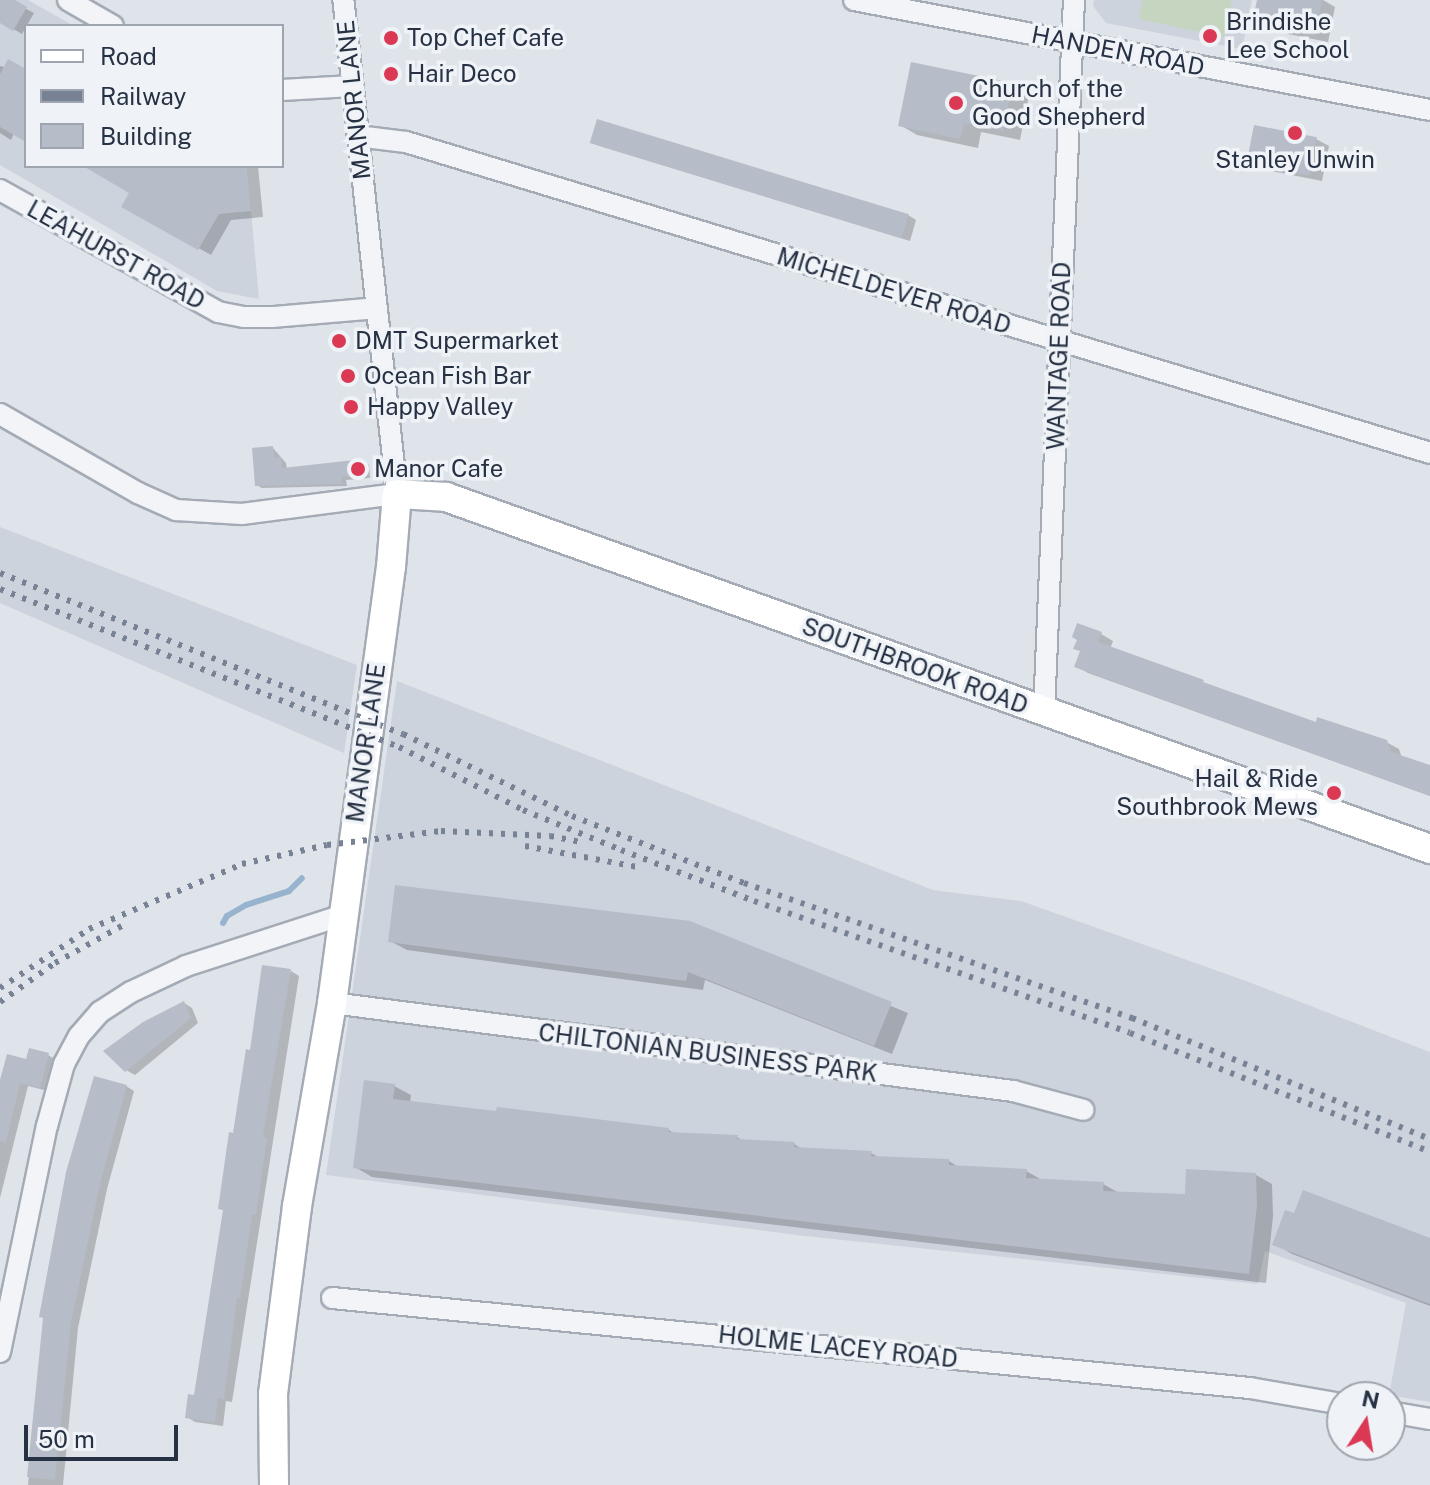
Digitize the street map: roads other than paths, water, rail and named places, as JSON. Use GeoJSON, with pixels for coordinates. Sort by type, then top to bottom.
{"type":"FeatureCollection","features":[{"type":"Feature","properties":{"kind":"street"},"geometry":{"type":"LineString","coordinates":[[68,0],[110,24]]}},
{"type":"Feature","properties":{"kind":"street","name":"MANOR LANE"},"geometry":{"type":"LineString","coordinates":[[274,1485],[273,1394],[297,1206],[332,1003],[391,567],[397,494],[343,0]]}},
{"type":"Feature","properties":{"kind":"street","name":"HANDEN ROAD"},"geometry":{"type":"LineString","coordinates":[[854,0],[1430,110]]}},
{"type":"Feature","properties":{"kind":"street","name":"WANTAGE ROAD"},"geometry":{"type":"LineString","coordinates":[[1044,712],[1074,0]]}},
{"type":"Feature","properties":{"kind":"street"},"geometry":{"type":"LineString","coordinates":[[284,90],[352,86]]}},
{"type":"Feature","properties":{"kind":"street","name":"MICHELDEVER ROAD"},"geometry":{"type":"LineString","coordinates":[[357,136],[406,142],[1430,453]]}},
{"type":"Feature","properties":{"kind":"street","name":"LEAHURST ROAD"},"geometry":{"type":"LineString","coordinates":[[0,190],[218,312],[244,317],[273,317],[377,308]]}},
{"type":"Feature","properties":{"kind":"street"},"geometry":{"type":"LineString","coordinates":[[0,414],[138,493],[176,510],[242,514],[397,494]]}},
{"type":"Feature","properties":{"kind":"street","name":"SOUTHBROOK ROAD"},"geometry":{"type":"LineString","coordinates":[[397,494],[446,497],[1430,849]]}},
{"type":"Feature","properties":{"kind":"street"},"geometry":{"type":"LineString","coordinates":[[0,1352],[47,1126],[64,1064],[79,1036],[100,1012],[131,992],[186,966],[343,915]]}},
{"type":"Feature","properties":{"kind":"street","name":"CHILTONIAN BUSINESS PARK"},"geometry":{"type":"LineString","coordinates":[[332,1003],[1013,1091],[1084,1110]]}},
{"type":"Feature","properties":{"kind":"street","name":"HOLME LACEY ROAD"},"geometry":{"type":"LineString","coordinates":[[332,1298],[1250,1388],[1326,1401]]}},
{"type":"Feature","properties":{"kind":"street"},"geometry":{"type":"LineString","coordinates":[[1406,1415],[1430,1419]]}},
{"type":"Feature","properties":{"kind":"waterway"},"geometry":{"type":"LineString","coordinates":[[223,923],[227,916],[246,905],[289,891],[302,878]]}},
{"type":"Feature","properties":{"kind":"railway"},"geometry":{"type":"LineString","coordinates":[[0,573],[403,734],[572,816],[744,883],[1132,1018],[1430,1139]]}},
{"type":"Feature","properties":{"kind":"railway"},"geometry":{"type":"LineString","coordinates":[[0,589],[399,747],[523,810],[621,850],[754,901],[1130,1033],[1430,1152]]}},
{"type":"Feature","properties":{"kind":"railway"},"geometry":{"type":"LineString","coordinates":[[0,988],[89,929],[242,864],[327,845],[441,831],[550,836],[581,842]]}},
{"type":"Feature","properties":{"kind":"railway"},"geometry":{"type":"LineString","coordinates":[[525,846],[642,868]]}},
{"type":"Feature","properties":{"kind":"railway"},"geometry":{"type":"LineString","coordinates":[[0,1002],[55,963],[125,924]]}},
{"type":"Feature","properties":{"kind":"place","name":"Brindishe Lee School"},"geometry":{"type":"Point","coordinates":[1210,36]}},
{"type":"Feature","properties":{"kind":"place","name":"Top Chef Cafe"},"geometry":{"type":"Point","coordinates":[391,38]}},
{"type":"Feature","properties":{"kind":"place","name":"Hair Deco"},"geometry":{"type":"Point","coordinates":[391,74]}},
{"type":"Feature","properties":{"kind":"place","name":"Church of the Good Shepherd"},"geometry":{"type":"Point","coordinates":[956,103]}},
{"type":"Feature","properties":{"kind":"place","name":"Stanley Unwin"},"geometry":{"type":"Point","coordinates":[1295,133]}},
{"type":"Feature","properties":{"kind":"place","name":"DMT Supermarket"},"geometry":{"type":"Point","coordinates":[339,341]}},
{"type":"Feature","properties":{"kind":"place","name":"Ocean Fish Bar"},"geometry":{"type":"Point","coordinates":[348,376]}},
{"type":"Feature","properties":{"kind":"place","name":"Happy Valley"},"geometry":{"type":"Point","coordinates":[351,407]}},
{"type":"Feature","properties":{"kind":"place","name":"Manor Cafe"},"geometry":{"type":"Point","coordinates":[358,469]}},
{"type":"Feature","properties":{"kind":"place","name":"Hail & Ride Southbrook Mews"},"geometry":{"type":"Point","coordinates":[1334,793]}}]}
